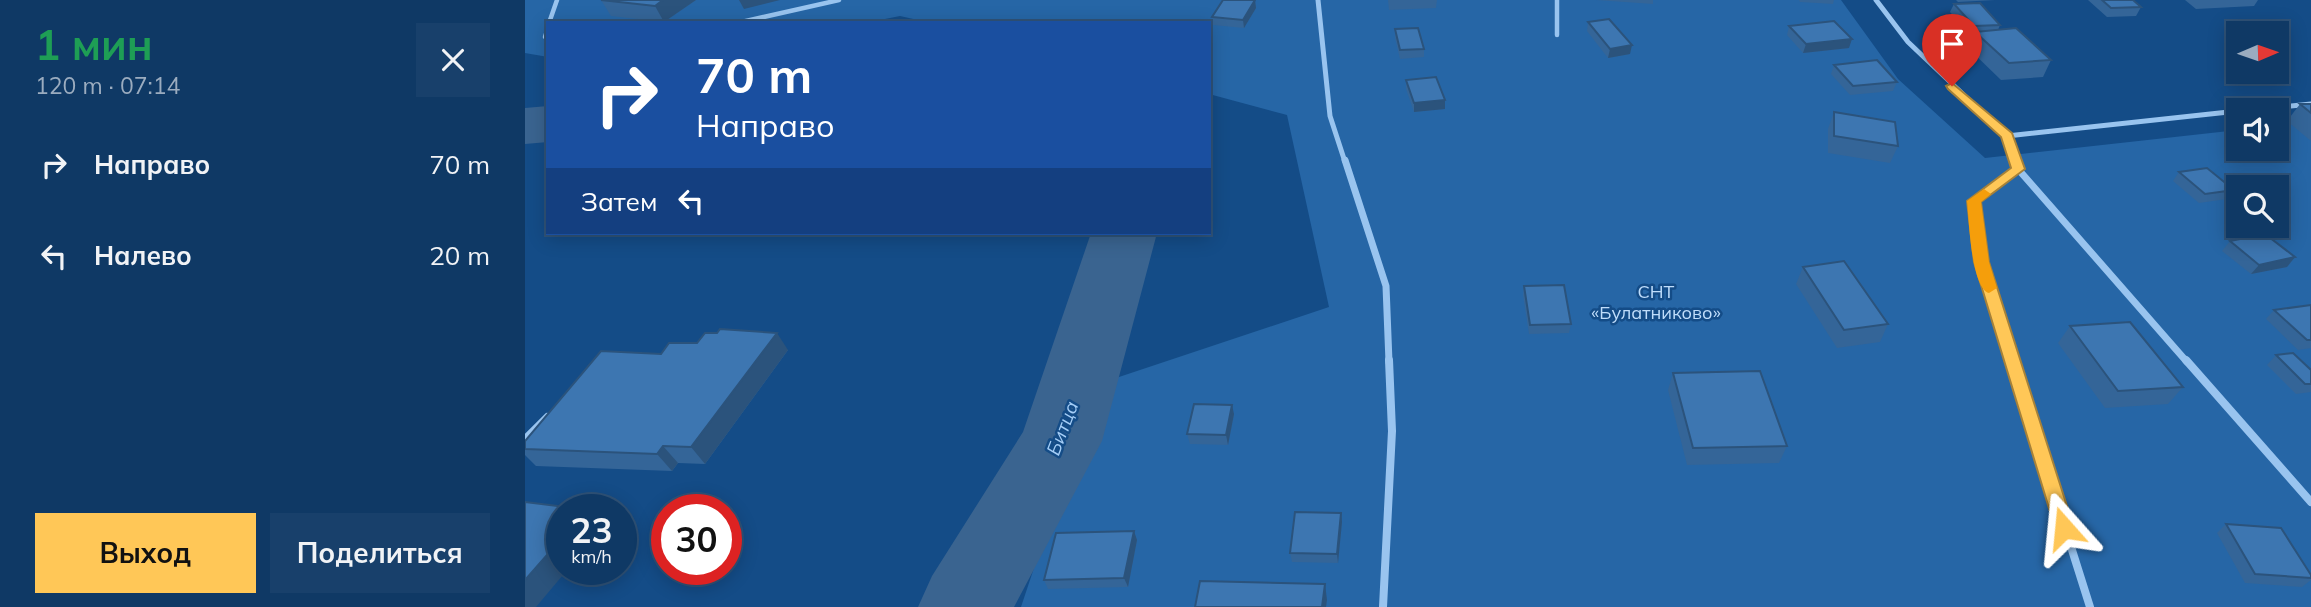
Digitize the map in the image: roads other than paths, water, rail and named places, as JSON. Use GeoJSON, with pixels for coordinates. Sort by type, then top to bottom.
{"type":"FeatureCollection","features":[{"type":"Feature","properties":{"kind":"street"},"geometry":{"type":"LineString","coordinates":[[1318,0],[1330,116],[1386,286],[1392,431],[1383,607]]}},
{"type":"Feature","properties":{"kind":"street"},"geometry":{"type":"LineString","coordinates":[[1876,0],[1908,41],[2007,136],[2018,169],[2311,502]]}},
{"type":"Feature","properties":{"kind":"street"},"geometry":{"type":"LineString","coordinates":[[2289,106],[2311,104]]}},
{"type":"Feature","properties":{"kind":"street"},"geometry":{"type":"LineString","coordinates":[[2007,136],[2226,112]]}},
{"type":"Feature","properties":{"kind":"street"},"geometry":{"type":"LineString","coordinates":[[2018,169],[1974,201],[1981,262],[2090,607]]}},
{"type":"Feature","properties":{"kind":"lane"},"geometry":{"type":"LineString","coordinates":[[550,21],[557,0]]}},
{"type":"Feature","properties":{"kind":"lane"},"geometry":{"type":"LineString","coordinates":[[746,21],[839,0]]}},
{"type":"Feature","properties":{"kind":"lane"},"geometry":{"type":"LineString","coordinates":[[1557,0],[1557,35]]}},
{"type":"Feature","properties":{"kind":"lane"},"geometry":{"type":"LineString","coordinates":[[525,438],[553,409]]}},
{"type":"Feature","properties":{"kind":"waterway","name":"Битца"},"geometry":{"type":"LineString","coordinates":[[525,126],[546,124]]}},
{"type":"Feature","properties":{"kind":"waterway","name":"Битца"},"geometry":{"type":"LineString","coordinates":[[965,607],[1061,441],[1123,235]]}},
{"type":"Feature","properties":{"kind":"park label","name":"СНТ «Булатниково»"},"geometry":{"type":"Point","coordinates":[1656,302]}}]}
